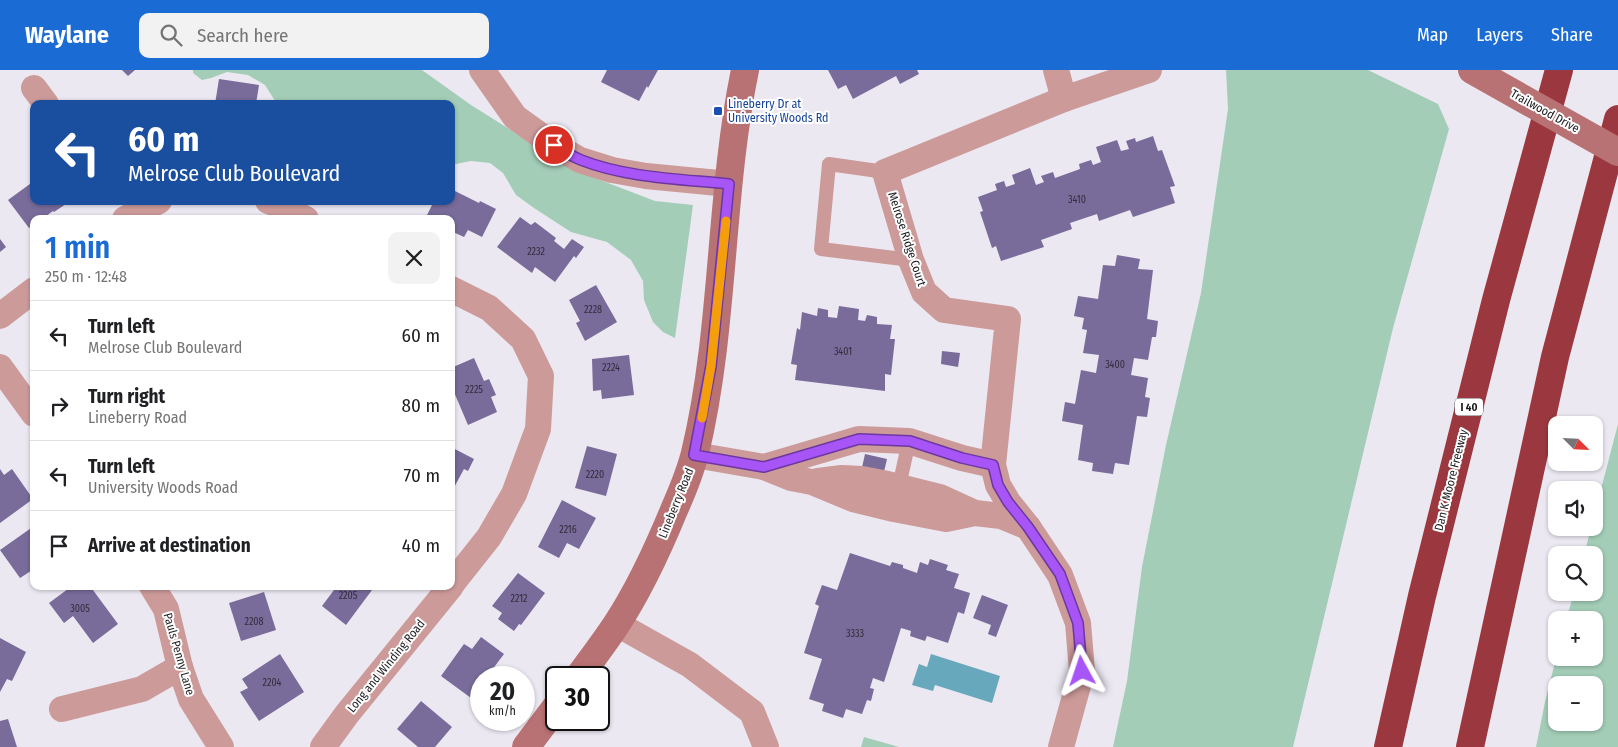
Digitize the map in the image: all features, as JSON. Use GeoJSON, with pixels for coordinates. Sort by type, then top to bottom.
{"type":"FeatureCollection","features":[{"type":"Feature","properties":{"kind":"highway","name":"Dan K Moore Freeway"},"geometry":{"type":"LineString","coordinates":[[1388,747],[1422,596],[1496,300],[1559,70]]}},
{"type":"Feature","properties":{"kind":"highway"},"geometry":{"type":"LineString","coordinates":[[1470,747],[1556,357],[1618,119]]}},
{"type":"Feature","properties":{"kind":"street"},"geometry":{"type":"LineString","coordinates":[[482,70],[515,117],[554,145],[580,160],[612,170],[646,176],[729,184]]}},
{"type":"Feature","properties":{"kind":"street","name":"Lineberry Road"},"geometry":{"type":"LineString","coordinates":[[586,666],[616,624],[661,542],[681,494],[694,455],[711,366],[729,184],[739,100],[745,70]]}},
{"type":"Feature","properties":{"kind":"street"},"geometry":{"type":"LineString","coordinates":[[1056,70],[1064,99]]}},
{"type":"Feature","properties":{"kind":"street"},"geometry":{"type":"LineString","coordinates":[[885,172],[1064,99],[1149,70]]}},
{"type":"Feature","properties":{"kind":"street","name":"Trailwood Drive"},"geometry":{"type":"LineString","coordinates":[[1472,70],[1618,152]]}},
{"type":"Feature","properties":{"kind":"street","name":"Melrose Ridge Court"},"geometry":{"type":"LineString","coordinates":[[885,172],[911,260],[924,292],[944,310],[1008,319],[993,465]]}},
{"type":"Feature","properties":{"kind":"street"},"geometry":{"type":"LineString","coordinates":[[122,212],[146,205]]}},
{"type":"Feature","properties":{"kind":"street"},"geometry":{"type":"LineString","coordinates":[[278,205],[299,215]]}},
{"type":"Feature","properties":{"kind":"street","name":"Long and Winding Road"},"geometry":{"type":"LineString","coordinates":[[455,292],[489,308],[523,339],[541,376],[538,429],[514,494],[489,537],[455,581]]}},
{"type":"Feature","properties":{"kind":"street"},"geometry":{"type":"LineString","coordinates":[[0,316],[30,293]]}},
{"type":"Feature","properties":{"kind":"street"},"geometry":{"type":"LineString","coordinates":[[0,366],[30,408]]}},
{"type":"Feature","properties":{"kind":"street"},"geometry":{"type":"LineString","coordinates":[[764,467],[859,439],[910,441],[962,458],[993,465],[998,485],[1008,502],[1028,527],[1060,574],[1078,623],[1082,671],[1061,747]]}},
{"type":"Feature","properties":{"kind":"street"},"geometry":{"type":"LineString","coordinates":[[694,455],[764,467],[791,478],[812,482],[853,498],[896,498],[946,519],[976,513],[1002,516],[1028,527]]}},
{"type":"Feature","properties":{"kind":"street","name":"Pauls Penny Lane"},"geometry":{"type":"LineString","coordinates":[[154,590],[166,609],[180,667],[191,699],[221,747]]}},
{"type":"Feature","properties":{"kind":"street","name":"Long and Winding Road"},"geometry":{"type":"LineString","coordinates":[[323,747],[347,714],[448,590]]}},
{"type":"Feature","properties":{"kind":"street"},"geometry":{"type":"LineString","coordinates":[[616,624],[690,665],[752,712],[766,747]]}},
{"type":"Feature","properties":{"kind":"street"},"geometry":{"type":"LineString","coordinates":[[62,709],[142,690],[180,667]]}},
{"type":"Feature","properties":{"kind":"street"},"geometry":{"type":"LineString","coordinates":[[526,747],[545,722]]}},
{"type":"Feature","properties":{"kind":"lane"},"geometry":{"type":"LineString","coordinates":[[885,172],[829,164],[820,249],[911,260]]}},
{"type":"Feature","properties":{"kind":"lane"},"geometry":{"type":"LineString","coordinates":[[896,498],[910,441]]}},
{"type":"Feature","properties":{"kind":"green space"},"geometry":{"type":"Polygon","coordinates":[[[193,70],[422,70],[471,105],[574,170],[655,201],[693,205],[675,338],[663,332],[653,322],[644,300],[643,281],[631,260],[607,242],[571,232],[534,208],[516,195],[503,173],[490,163],[471,161],[455,164],[455,100],[274,100],[265,85],[248,75],[227,72],[202,80],[193,73],[193,70]]]}},
{"type":"Feature","properties":{"kind":"green space"},"geometry":{"type":"Polygon","coordinates":[[[1226,70],[1368,70],[1438,104],[1449,129],[1393,328],[1293,747],[1113,747],[1127,681],[1142,567],[1166,445],[1201,293],[1228,109],[1226,70]]]}},
{"type":"Feature","properties":{"kind":"green space"},"geometry":{"type":"Polygon","coordinates":[[[1618,424],[1618,747],[1536,747],[1548,690],[1548,731],[1603,731],[1603,676],[1552,676],[1554,666],[1603,666],[1603,611],[1569,611],[1572,601],[1603,601],[1603,546],[1586,546],[1589,536],[1603,536],[1603,482],[1618,424]]]}},
{"type":"Feature","properties":{"kind":"green space"},"geometry":{"type":"Polygon","coordinates":[[[864,737],[899,747],[861,747],[864,737]]]}},
{"type":"Feature","properties":{"kind":"water"},"geometry":{"type":"Polygon","coordinates":[[[931,654],[1000,676],[992,703],[935,685],[933,691],[912,685],[919,664],[927,667],[931,654]]]}},
{"type":"Feature","properties":{"kind":"building"},"geometry":{"type":"Polygon","coordinates":[[[122,70],[135,70],[128,76],[122,70]]]}},
{"type":"Feature","properties":{"kind":"building"},"geometry":{"type":"Polygon","coordinates":[[[607,70],[658,70],[639,101],[601,82],[607,70]]]}},
{"type":"Feature","properties":{"kind":"building"},"geometry":{"type":"Polygon","coordinates":[[[828,70],[917,70],[919,74],[900,84],[896,76],[853,99],[846,85],[838,89],[828,70]]]}},
{"type":"Feature","properties":{"kind":"building"},"geometry":{"type":"Polygon","coordinates":[[[219,79],[259,85],[257,100],[216,100],[219,79]]]}},
{"type":"Feature","properties":{"kind":"building"},"geometry":{"type":"Polygon","coordinates":[[[1153,136],[1158,151],[1162,150],[1175,186],[1170,187],[1175,203],[1133,217],[1130,210],[1099,221],[1097,214],[1070,223],[1072,229],[1041,240],[1044,247],[1001,261],[996,246],[992,248],[980,212],[983,211],[978,197],[997,190],[995,184],[1004,181],[1006,187],[1015,184],[1012,175],[1030,168],[1036,185],[1044,182],[1041,176],[1053,172],[1055,178],[1080,169],[1079,164],[1091,160],[1093,165],[1101,162],[1096,147],[1117,140],[1121,151],[1129,149],[1126,141],[1135,138],[1136,142],[1153,136]]]}},
{"type":"Feature","properties":{"kind":"building"},"geometry":{"type":"Polygon","coordinates":[[[30,184],[30,205],[64,205],[48,215],[30,215],[29,228],[8,200],[30,184]]]}},
{"type":"Feature","properties":{"kind":"building"},"geometry":{"type":"Polygon","coordinates":[[[455,191],[496,209],[482,237],[468,230],[464,237],[455,233],[455,215],[427,215],[432,205],[455,205],[455,191]]]}},
{"type":"Feature","properties":{"kind":"building"},"geometry":{"type":"Polygon","coordinates":[[[520,217],[531,225],[535,222],[556,238],[554,241],[564,249],[572,239],[584,247],[576,258],[574,256],[555,282],[535,267],[532,273],[497,247],[520,217]]]}},
{"type":"Feature","properties":{"kind":"building"},"geometry":{"type":"Polygon","coordinates":[[[0,239],[6,247],[0,252],[0,239]]]}},
{"type":"Feature","properties":{"kind":"building"},"geometry":{"type":"Polygon","coordinates":[[[1117,255],[1140,259],[1138,269],[1153,270],[1147,319],[1158,321],[1156,337],[1152,337],[1148,360],[1134,358],[1131,375],[1148,378],[1145,397],[1150,398],[1147,417],[1137,416],[1129,465],[1115,463],[1113,474],[1092,471],[1093,463],[1078,460],[1083,425],[1062,421],[1065,402],[1075,404],[1081,370],[1096,373],[1099,355],[1083,353],[1087,330],[1082,329],[1084,318],[1074,316],[1078,296],[1098,299],[1103,265],[1115,266],[1117,255]]]}},
{"type":"Feature","properties":{"kind":"building"},"geometry":{"type":"Polygon","coordinates":[[[596,285],[617,322],[585,341],[576,323],[580,321],[569,300],[596,285]]]}},
{"type":"Feature","properties":{"kind":"building"},"geometry":{"type":"Polygon","coordinates":[[[839,306],[859,309],[858,320],[865,321],[867,315],[877,317],[877,324],[892,325],[890,339],[895,339],[891,375],[885,374],[885,391],[795,380],[797,365],[791,364],[797,328],[800,330],[802,312],[817,316],[818,308],[828,310],[828,317],[837,318],[839,306]]]}},
{"type":"Feature","properties":{"kind":"building"},"geometry":{"type":"Polygon","coordinates":[[[942,351],[960,353],[958,367],[941,364],[942,351]]]}},
{"type":"Feature","properties":{"kind":"building"},"geometry":{"type":"Polygon","coordinates":[[[629,355],[634,395],[602,399],[601,390],[593,391],[592,359],[629,355]]]}},
{"type":"Feature","properties":{"kind":"building"},"geometry":{"type":"Polygon","coordinates":[[[474,358],[484,381],[489,379],[496,395],[491,397],[497,412],[468,425],[455,394],[455,366],[474,358]]]}},
{"type":"Feature","properties":{"kind":"building"},"geometry":{"type":"Polygon","coordinates":[[[587,446],[617,454],[606,496],[575,488],[587,446]]]}},
{"type":"Feature","properties":{"kind":"building"},"geometry":{"type":"Polygon","coordinates":[[[455,449],[474,459],[468,471],[464,469],[455,486],[455,449]]]}},
{"type":"Feature","properties":{"kind":"building"},"geometry":{"type":"Polygon","coordinates":[[[865,454],[887,459],[883,476],[861,472],[865,454]]]}},
{"type":"Feature","properties":{"kind":"building"},"geometry":{"type":"Polygon","coordinates":[[[0,469],[4,475],[12,469],[30,495],[30,501],[0,523],[0,469]]]}},
{"type":"Feature","properties":{"kind":"building"},"geometry":{"type":"Polygon","coordinates":[[[562,500],[596,518],[579,549],[567,543],[559,558],[538,547],[562,500]]]}},
{"type":"Feature","properties":{"kind":"building"},"geometry":{"type":"Polygon","coordinates":[[[30,529],[30,572],[20,578],[0,550],[30,529]]]}},
{"type":"Feature","properties":{"kind":"building"},"geometry":{"type":"Polygon","coordinates":[[[850,553],[890,566],[892,562],[903,565],[903,568],[917,573],[920,562],[928,565],[930,559],[948,565],[946,570],[959,574],[954,588],[970,593],[964,614],[958,612],[948,643],[927,636],[925,641],[910,636],[911,631],[901,628],[884,682],[873,678],[870,688],[874,689],[871,701],[867,700],[862,714],[846,709],[843,718],[822,711],[824,704],[809,699],[822,659],[804,653],[819,606],[815,604],[822,585],[837,590],[850,553]]]}},
{"type":"Feature","properties":{"kind":"building"},"geometry":{"type":"Polygon","coordinates":[[[518,573],[545,593],[521,625],[519,624],[514,631],[498,619],[502,613],[492,606],[518,573]]]}},
{"type":"Feature","properties":{"kind":"building"},"geometry":{"type":"Polygon","coordinates":[[[67,590],[93,590],[118,624],[93,643],[73,616],[64,623],[49,603],[67,590]]]}},
{"type":"Feature","properties":{"kind":"building"},"geometry":{"type":"Polygon","coordinates":[[[334,590],[372,590],[346,625],[322,606],[334,590]]]}},
{"type":"Feature","properties":{"kind":"building"},"geometry":{"type":"Polygon","coordinates":[[[264,592],[276,630],[241,641],[229,603],[264,592]]]}},
{"type":"Feature","properties":{"kind":"building"},"geometry":{"type":"Polygon","coordinates":[[[982,595],[1008,605],[996,637],[988,634],[991,625],[973,618],[982,595]]]}},
{"type":"Feature","properties":{"kind":"building"},"geometry":{"type":"Polygon","coordinates":[[[481,637],[504,654],[495,666],[470,666],[470,697],[441,676],[464,644],[472,649],[481,637]]]}},
{"type":"Feature","properties":{"kind":"building"},"geometry":{"type":"Polygon","coordinates":[[[0,638],[26,652],[12,681],[7,679],[0,692],[0,638]]]}},
{"type":"Feature","properties":{"kind":"building"},"geometry":{"type":"Polygon","coordinates":[[[280,654],[304,692],[259,721],[240,692],[248,688],[242,679],[280,654]]]}},
{"type":"Feature","properties":{"kind":"building"},"geometry":{"type":"Polygon","coordinates":[[[421,701],[452,727],[435,747],[418,747],[397,729],[421,701]]]}},
{"type":"Feature","properties":{"kind":"building"},"geometry":{"type":"Polygon","coordinates":[[[8,719],[17,747],[0,747],[0,721],[8,719]]]}},
{"type":"Feature","properties":{"kind":"slow traffic"},"geometry":{"type":"LineString","coordinates":[[702,418],[711,366],[726,221]]}},
{"type":"Feature","properties":{"kind":"place","name":"Lineberry Dr at University Woods Rd"},"geometry":{"type":"Point","coordinates":[718,111]}},
{"type":"Feature","properties":{"kind":"route"},"geometry":{"type":"LineString","coordinates":[[554,145],[580,160],[612,170],[646,176],[729,184],[711,366],[694,455],[764,467],[859,439],[910,441],[962,458],[993,465],[998,485],[1008,502],[1028,527],[1060,574],[1078,623],[1082,671]]}}]}
